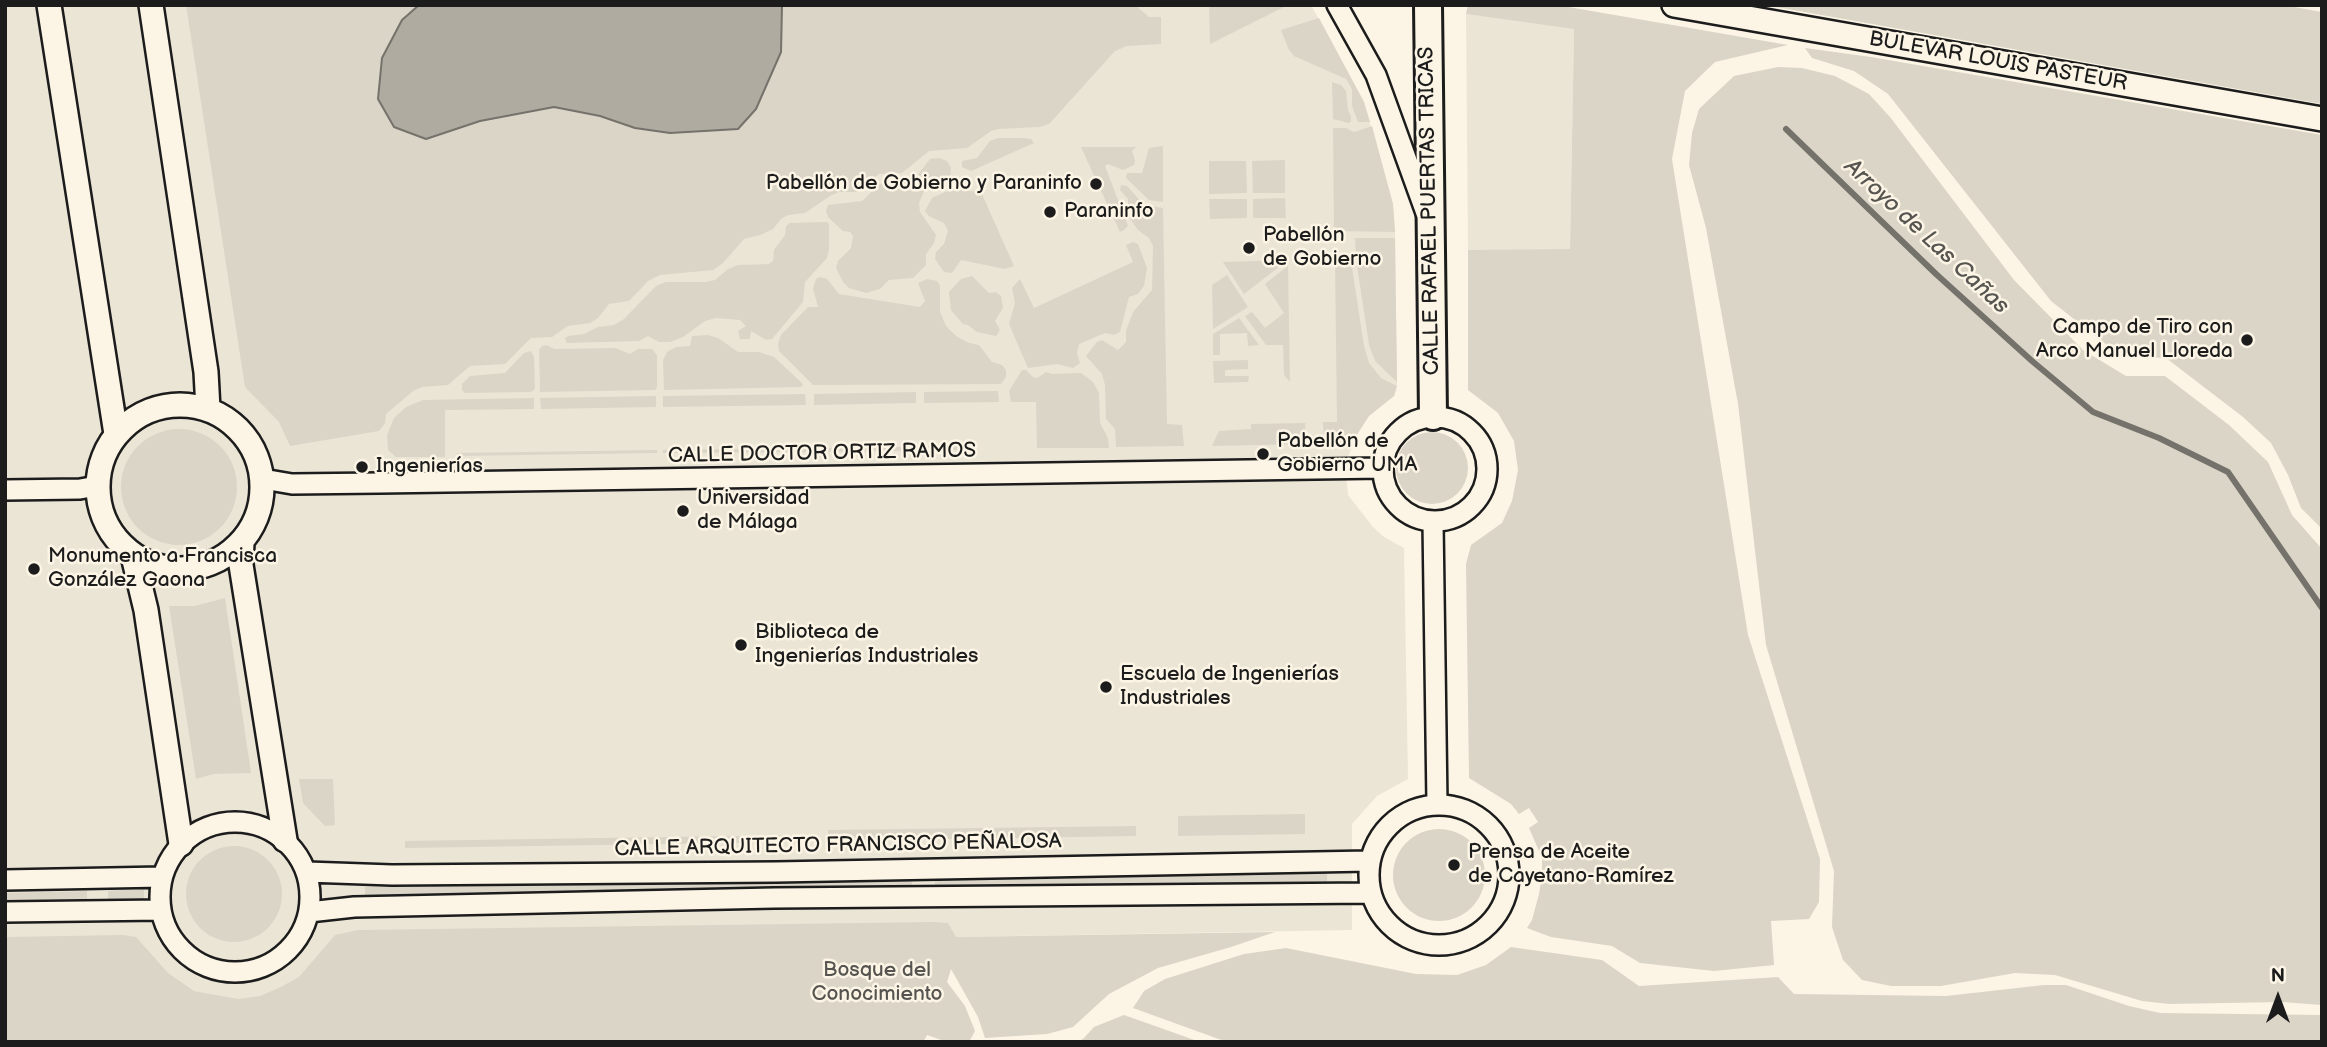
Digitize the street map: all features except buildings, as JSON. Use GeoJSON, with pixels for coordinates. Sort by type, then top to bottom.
{"type":"FeatureCollection","features":[{"type":"Feature","properties":{"kind":"main road","name":"CALLE RAFAEL PUERTAS TRICAS"},"geometry":{"type":"LineString","coordinates":[[1428,5],[1433,416]]}},
{"type":"Feature","properties":{"kind":"street"},"geometry":{"type":"LineString","coordinates":[[49,5],[116,434]]}},
{"type":"Feature","properties":{"kind":"street"},"geometry":{"type":"LineString","coordinates":[[151,5],[206,372],[208,409]]}},
{"type":"Feature","properties":{"kind":"street"},"geometry":{"type":"LineString","coordinates":[[1337,5],[1376,75],[1430,224]]}},
{"type":"Feature","properties":{"kind":"street","name":"BULEVAR LOUIS PASTEUR"},"geometry":{"type":"LineString","coordinates":[[1674,5],[2322,118]]}},
{"type":"Feature","properties":{"kind":"street"},"geometry":{"type":"LineString","coordinates":[[183,405],[208,409],[229,420],[245,436],[257,456],[263,478],[262,502],[255,523],[242,542],[223,558],[202,567],[178,570],[154,566],[133,556],[113,537],[101,513],[96,486],[102,458],[116,434],[135,418],[158,407],[183,405]]}},
{"type":"Feature","properties":{"kind":"street"},"geometry":{"type":"LineString","coordinates":[[1433,416],[1450,418],[1465,425],[1481,444],[1488,468],[1486,485],[1479,500],[1467,512],[1452,519],[1433,522],[1418,519],[1391,499],[1384,484],[1382,468],[1386,448],[1397,432],[1413,421],[1433,416]]}},
{"type":"Feature","properties":{"kind":"street","name":"CALLE DOCTOR ORTIZ RAMOS"},"geometry":{"type":"LineString","coordinates":[[263,478],[292,484],[1382,468]]}},
{"type":"Feature","properties":{"kind":"street"},"geometry":{"type":"LineString","coordinates":[[5,490],[80,489],[96,486]]}},
{"type":"Feature","properties":{"kind":"street"},"geometry":{"type":"LineString","coordinates":[[1433,522],[1437,804]]}},
{"type":"Feature","properties":{"kind":"street"},"geometry":{"type":"LineString","coordinates":[[242,542],[241,565],[285,840]]}},
{"type":"Feature","properties":{"kind":"street"},"geometry":{"type":"LineString","coordinates":[[133,556],[146,610],[181,844]]}},
{"type":"Feature","properties":{"kind":"street"},"geometry":{"type":"LineString","coordinates":[[1437,804],[1466,810],[1486,822],[1501,841],[1508,863],[1508,887],[1500,909],[1486,928],[1465,940],[1442,945],[1419,942],[1397,932],[1381,915],[1370,894],[1368,877],[1376,842],[1388,826],[1404,814],[1423,806],[1437,804]]}},
{"type":"Feature","properties":{"kind":"street"},"geometry":{"type":"LineString","coordinates":[[232,822],[265,828],[285,840],[298,855],[307,872],[311,892],[309,912],[301,933],[293,944],[287,952],[268,965],[246,971],[223,971],[195,961],[168,932],[161,910],[162,877],[181,844],[199,831],[232,822]]}},
{"type":"Feature","properties":{"kind":"street","name":"CALLE ARQUITECTO FRANCISCO PEÑALOSA"},"geometry":{"type":"LineString","coordinates":[[307,872],[392,875],[748,872],[1370,861]]}},
{"type":"Feature","properties":{"kind":"street"},"geometry":{"type":"LineString","coordinates":[[5,880],[162,877]]}},
{"type":"Feature","properties":{"kind":"street"},"geometry":{"type":"LineString","coordinates":[[309,912],[354,907],[774,898],[1370,894]]}},
{"type":"Feature","properties":{"kind":"street"},"geometry":{"type":"LineString","coordinates":[[5,912],[161,910]]}},
{"type":"Feature","properties":{"kind":"shaded area","name":"Universidad de Málaga"},"geometry":{"type":"Polygon","coordinates":[[[5,5],[1311,5],[1364,102],[1393,204],[1395,232],[1397,386],[1394,396],[1369,416],[1358,432],[1345,465],[1348,495],[1373,527],[1384,537],[1404,548],[1408,779],[1377,796],[1352,824],[1352,930],[956,937],[951,968],[938,1013],[923,1042],[5,1042],[5,5]]]}},
{"type":"Feature","properties":{"kind":"shaded area"},"geometry":{"type":"Polygon","coordinates":[[[419,5],[782,5],[781,52],[756,109],[738,129],[670,133],[635,128],[600,116],[554,107],[480,121],[426,139],[394,127],[378,99],[382,58],[402,20],[419,5]]]}},
{"type":"Feature","properties":{"kind":"shaded area"},"geometry":{"type":"Polygon","coordinates":[[[1466,14],[1574,28],[1570,250],[1468,250],[1466,14]]]}},
{"type":"Feature","properties":{"kind":"green space"},"geometry":{"type":"Polygon","coordinates":[[[186,5],[419,5],[402,20],[426,139],[480,121],[554,107],[600,116],[635,128],[670,133],[706,131],[768,81],[781,52],[782,5],[1135,5],[1149,17],[1161,17],[1161,44],[1127,46],[1115,51],[1049,124],[1040,127],[998,129],[967,148],[929,151],[902,173],[879,174],[857,192],[839,192],[805,213],[788,215],[773,229],[744,239],[723,263],[713,270],[660,275],[648,281],[629,301],[609,304],[598,318],[590,323],[568,326],[552,337],[531,338],[505,364],[470,366],[448,385],[422,387],[413,391],[386,414],[385,423],[379,431],[290,446],[279,422],[245,387],[186,5]]]}},
{"type":"Feature","properties":{"kind":"green space"},"geometry":{"type":"Polygon","coordinates":[[[1209,5],[1288,5],[1210,44],[1209,5]]]}},
{"type":"Feature","properties":{"kind":"green space"},"geometry":{"type":"Polygon","coordinates":[[[1468,5],[1557,5],[1788,45],[1715,62],[1685,91],[1672,159],[1748,635],[1820,859],[1819,902],[1809,919],[1771,921],[1774,965],[1714,971],[1640,963],[1612,946],[1551,937],[1527,928],[1532,920],[1542,874],[1542,858],[1529,828],[1538,822],[1529,808],[1519,814],[1511,804],[1469,778],[1466,564],[1471,545],[1502,523],[1512,501],[1518,470],[1514,441],[1498,413],[1468,390],[1468,250],[1570,249],[1574,29],[1466,14],[1468,5]]]}},
{"type":"Feature","properties":{"kind":"green space"},"geometry":{"type":"Polygon","coordinates":[[[1765,5],[2283,5],[2322,12],[2322,104],[1765,5]]]}},
{"type":"Feature","properties":{"kind":"green space"},"geometry":{"type":"Polygon","coordinates":[[[1319,18],[1364,102],[1370,122],[1358,122],[1352,106],[1352,89],[1346,79],[1294,56],[1289,50],[1281,30],[1319,18]]]}},
{"type":"Feature","properties":{"kind":"green space"},"geometry":{"type":"Polygon","coordinates":[[[1805,48],[2322,135],[2322,529],[2301,508],[2271,443],[2243,417],[2166,358],[2121,356],[2051,301],[1888,94],[1854,71],[1812,58],[1805,48]]]}},
{"type":"Feature","properties":{"kind":"green space"},"geometry":{"type":"Polygon","coordinates":[[[1778,67],[1802,68],[1835,76],[1869,94],[1890,117],[2014,280],[2083,350],[2126,376],[2165,376],[2229,425],[2268,462],[2292,515],[2322,549],[2322,1005],[2282,1002],[2169,1004],[2142,1001],[2055,975],[2015,973],[1941,986],[1891,986],[1862,980],[1843,960],[1832,927],[1834,871],[1766,645],[1738,404],[1706,228],[1689,165],[1692,133],[1699,109],[1734,76],[1778,67]]]}},
{"type":"Feature","properties":{"kind":"green space"},"geometry":{"type":"Polygon","coordinates":[[[1332,82],[1341,85],[1346,91],[1351,116],[1349,123],[1333,119],[1332,82]]]}},
{"type":"Feature","properties":{"kind":"green space"},"geometry":{"type":"Polygon","coordinates":[[[1372,126],[1393,204],[1395,232],[1334,231],[1333,128],[1346,128],[1354,132],[1372,126]]]}},
{"type":"Feature","properties":{"kind":"green space"},"geometry":{"type":"Polygon","coordinates":[[[998,138],[1024,138],[1031,139],[1034,143],[971,171],[962,167],[962,161],[977,158],[990,141],[998,138]]]}},
{"type":"Feature","properties":{"kind":"green space"},"geometry":{"type":"Polygon","coordinates":[[[1163,146],[1163,202],[1149,200],[1126,178],[1127,173],[1142,173],[1149,148],[1163,146]]]}},
{"type":"Feature","properties":{"kind":"green space"},"geometry":{"type":"Polygon","coordinates":[[[1081,147],[1136,147],[1132,151],[1134,165],[1123,170],[1108,164],[1105,166],[1128,226],[1120,232],[1081,147]]]}},
{"type":"Feature","properties":{"kind":"green space"},"geometry":{"type":"Polygon","coordinates":[[[930,159],[947,161],[951,168],[950,178],[943,187],[925,189],[919,203],[920,212],[936,235],[926,254],[926,265],[913,278],[889,280],[880,289],[866,293],[849,288],[836,268],[838,261],[851,248],[853,236],[828,217],[828,205],[862,201],[880,184],[895,179],[911,179],[917,176],[930,159]]]}},
{"type":"Feature","properties":{"kind":"green space"},"geometry":{"type":"Polygon","coordinates":[[[1285,160],[1285,193],[1253,193],[1252,161],[1285,160]]]}},
{"type":"Feature","properties":{"kind":"green space"},"geometry":{"type":"Polygon","coordinates":[[[1209,161],[1246,161],[1247,193],[1209,194],[1209,161]]]}},
{"type":"Feature","properties":{"kind":"green space"},"geometry":{"type":"Polygon","coordinates":[[[1121,185],[1127,186],[1144,205],[1163,208],[1167,424],[1182,425],[1184,446],[1116,447],[1115,429],[1106,419],[1102,374],[1086,356],[1097,342],[1102,340],[1118,350],[1126,342],[1126,331],[1133,312],[1152,290],[1153,246],[1128,216],[1128,199],[1120,190],[1121,185]]]}},
{"type":"Feature","properties":{"kind":"green space"},"geometry":{"type":"Polygon","coordinates":[[[959,190],[981,192],[1014,266],[1005,269],[961,260],[952,273],[944,272],[935,259],[948,231],[944,223],[925,211],[932,198],[959,190]]]}},
{"type":"Feature","properties":{"kind":"green space"},"geometry":{"type":"Polygon","coordinates":[[[1285,198],[1286,218],[1253,218],[1253,199],[1285,198]]]}},
{"type":"Feature","properties":{"kind":"green space"},"geometry":{"type":"Polygon","coordinates":[[[1209,199],[1247,199],[1247,218],[1210,219],[1209,199]]]}},
{"type":"Feature","properties":{"kind":"green space"},"geometry":{"type":"Polygon","coordinates":[[[827,222],[827,258],[805,282],[803,302],[772,339],[766,340],[751,331],[750,339],[740,339],[738,331],[746,326],[740,320],[716,318],[705,321],[683,337],[670,342],[659,342],[648,336],[639,341],[567,343],[565,338],[568,336],[614,325],[624,319],[656,286],[666,282],[705,282],[715,280],[728,269],[738,265],[769,264],[773,261],[774,250],[785,235],[786,226],[790,223],[827,222]]]}},
{"type":"Feature","properties":{"kind":"green space"},"geometry":{"type":"Polygon","coordinates":[[[1355,238],[1395,238],[1397,382],[1375,361],[1369,345],[1355,238]]]}},
{"type":"Feature","properties":{"kind":"green space"},"geometry":{"type":"Polygon","coordinates":[[[1133,242],[1138,244],[1147,268],[1144,286],[1138,294],[1129,297],[1120,332],[1114,335],[1105,333],[1079,344],[1077,353],[1080,363],[1073,368],[1057,364],[1028,368],[1009,324],[1015,303],[1012,288],[1020,279],[1034,308],[1133,262],[1126,245],[1133,242]]]}},
{"type":"Feature","properties":{"kind":"green space"},"geometry":{"type":"Polygon","coordinates":[[[1288,260],[1244,294],[1223,262],[1288,260]]]}},
{"type":"Feature","properties":{"kind":"green space"},"geometry":{"type":"Polygon","coordinates":[[[1335,261],[1351,261],[1369,363],[1381,378],[1397,386],[1394,396],[1369,416],[1353,441],[1345,444],[1324,444],[1323,422],[1337,422],[1335,261]]]}},
{"type":"Feature","properties":{"kind":"green space"},"geometry":{"type":"Polygon","coordinates":[[[1288,266],[1290,382],[1284,375],[1283,345],[1266,345],[1245,316],[1252,312],[1265,328],[1284,313],[1265,284],[1288,266]]]}},
{"type":"Feature","properties":{"kind":"green space"},"geometry":{"type":"Polygon","coordinates":[[[1227,275],[1248,307],[1213,329],[1212,285],[1227,275]]]}},
{"type":"Feature","properties":{"kind":"green space"},"geometry":{"type":"Polygon","coordinates":[[[972,276],[989,293],[996,292],[1001,296],[1003,308],[995,321],[1000,330],[996,336],[977,332],[963,324],[951,310],[949,292],[961,279],[972,276]]]}},
{"type":"Feature","properties":{"kind":"green space"},"geometry":{"type":"Polygon","coordinates":[[[816,279],[827,279],[839,294],[920,307],[925,301],[918,283],[927,279],[937,281],[940,286],[940,312],[946,326],[956,336],[979,345],[992,362],[1002,365],[1006,370],[1006,377],[1001,384],[813,385],[779,351],[778,344],[781,335],[808,307],[818,307],[813,289],[816,279]]]}},
{"type":"Feature","properties":{"kind":"green space"},"geometry":{"type":"Polygon","coordinates":[[[1239,318],[1259,345],[1248,346],[1247,333],[1220,334],[1220,355],[1213,355],[1213,334],[1239,318]]]}},
{"type":"Feature","properties":{"kind":"green space"},"geometry":{"type":"Polygon","coordinates":[[[708,335],[718,338],[738,352],[759,352],[774,357],[803,384],[801,387],[664,390],[663,360],[667,352],[676,347],[690,346],[692,336],[708,335]]]}},
{"type":"Feature","properties":{"kind":"green space"},"geometry":{"type":"Polygon","coordinates":[[[547,345],[554,349],[615,348],[630,354],[638,349],[652,349],[657,355],[657,387],[655,390],[540,392],[539,350],[547,345]]]}},
{"type":"Feature","properties":{"kind":"green space"},"geometry":{"type":"Polygon","coordinates":[[[531,351],[534,357],[535,389],[531,392],[465,393],[462,390],[462,384],[470,376],[505,373],[524,353],[531,351]]]}},
{"type":"Feature","properties":{"kind":"green space"},"geometry":{"type":"Polygon","coordinates":[[[1248,360],[1248,369],[1225,370],[1225,376],[1249,376],[1248,382],[1214,383],[1213,361],[1248,360]]]}},
{"type":"Feature","properties":{"kind":"green space"},"geometry":{"type":"Polygon","coordinates":[[[1022,370],[1026,370],[1034,378],[1046,372],[1081,373],[1093,382],[1099,393],[1100,423],[1108,438],[1109,448],[1037,448],[1036,402],[1011,402],[1009,391],[1022,370]]]}},
{"type":"Feature","properties":{"kind":"green space"},"geometry":{"type":"Polygon","coordinates":[[[998,391],[999,402],[924,403],[924,392],[998,391]]]}},
{"type":"Feature","properties":{"kind":"green space"},"geometry":{"type":"Polygon","coordinates":[[[916,392],[916,403],[814,405],[814,394],[916,392]]]}},
{"type":"Feature","properties":{"kind":"green space"},"geometry":{"type":"Polygon","coordinates":[[[805,394],[806,405],[663,407],[663,396],[805,394]]]}},
{"type":"Feature","properties":{"kind":"green space"},"geometry":{"type":"Polygon","coordinates":[[[656,396],[656,407],[541,409],[540,398],[656,396]]]}},
{"type":"Feature","properties":{"kind":"green space"},"geometry":{"type":"Polygon","coordinates":[[[534,398],[534,409],[445,410],[445,457],[396,457],[388,450],[387,435],[394,418],[406,407],[423,400],[534,398]]]}},
{"type":"Feature","properties":{"kind":"green space"},"geometry":{"type":"Polygon","coordinates":[[[1305,423],[1306,444],[1212,446],[1219,431],[1251,429],[1251,424],[1305,423]]]}},
{"type":"Feature","properties":{"kind":"green space"},"geometry":{"type":"Polygon","coordinates":[[[179,429],[201,434],[220,446],[232,465],[237,487],[232,509],[220,528],[201,540],[179,545],[157,540],[138,528],[126,509],[121,487],[126,465],[138,446],[157,434],[179,429]]]}},
{"type":"Feature","properties":{"kind":"green space"},"geometry":{"type":"Polygon","coordinates":[[[1439,432],[1458,442],[1466,454],[1466,482],[1458,494],[1446,502],[1425,504],[1406,494],[1398,482],[1396,461],[1406,442],[1418,434],[1439,432]]]}},
{"type":"Feature","properties":{"kind":"green space"},"geometry":{"type":"Polygon","coordinates":[[[957,446],[957,450],[814,452],[814,448],[957,446]]]}},
{"type":"Feature","properties":{"kind":"green space"},"geometry":{"type":"Polygon","coordinates":[[[806,448],[806,452],[663,453],[663,450],[806,448]]]}},
{"type":"Feature","properties":{"kind":"green space"},"geometry":{"type":"Polygon","coordinates":[[[657,450],[657,453],[457,456],[457,453],[657,450]]]}},
{"type":"Feature","properties":{"kind":"green space"},"geometry":{"type":"Polygon","coordinates":[[[225,598],[251,773],[214,774],[196,779],[169,606],[195,606],[225,598]]]}},
{"type":"Feature","properties":{"kind":"green space"},"geometry":{"type":"Polygon","coordinates":[[[299,779],[333,779],[335,825],[325,826],[303,803],[299,779]]]}},
{"type":"Feature","properties":{"kind":"green space"},"geometry":{"type":"Polygon","coordinates":[[[1305,814],[1305,834],[1178,836],[1178,816],[1305,814]]]}},
{"type":"Feature","properties":{"kind":"green space"},"geometry":{"type":"Polygon","coordinates":[[[1136,826],[1136,836],[828,841],[828,830],[1136,826]]]}},
{"type":"Feature","properties":{"kind":"green space"},"geometry":{"type":"Polygon","coordinates":[[[1439,829],[1457,833],[1471,843],[1481,857],[1485,875],[1481,893],[1471,907],[1457,917],[1439,921],[1421,917],[1407,907],[1397,893],[1393,875],[1397,857],[1407,843],[1421,833],[1439,829]]]}},
{"type":"Feature","properties":{"kind":"green space"},"geometry":{"type":"Polygon","coordinates":[[[799,835],[799,842],[405,848],[405,841],[799,835]]]}},
{"type":"Feature","properties":{"kind":"green space"},"geometry":{"type":"Polygon","coordinates":[[[234,846],[252,850],[268,860],[278,876],[282,894],[278,912],[268,928],[252,938],[234,942],[216,938],[200,928],[190,912],[186,894],[190,876],[200,860],[216,850],[234,846]]]}},
{"type":"Feature","properties":{"kind":"green space"},"geometry":{"type":"Polygon","coordinates":[[[1327,872],[1327,882],[935,889],[935,878],[1327,872]]]}},
{"type":"Feature","properties":{"kind":"green space"},"geometry":{"type":"Polygon","coordinates":[[[912,878],[912,889],[365,897],[365,887],[912,878]]]}},
{"type":"Feature","properties":{"kind":"green space"},"geometry":{"type":"Polygon","coordinates":[[[144,888],[144,903],[108,901],[108,891],[144,888]]]}},
{"type":"Feature","properties":{"kind":"green space"},"geometry":{"type":"Polygon","coordinates":[[[87,891],[87,902],[5,903],[5,893],[87,891]]]}},
{"type":"Feature","properties":{"kind":"green space","name":"Bosque del Conocimiento"},"geometry":{"type":"Polygon","coordinates":[[[948,923],[956,937],[1275,932],[1158,968],[1109,994],[1073,1027],[1047,1034],[985,1038],[978,1017],[951,969],[947,982],[965,1006],[975,1031],[969,1042],[947,1042],[927,1035],[923,1042],[5,1042],[5,937],[136,937],[168,973],[194,991],[238,999],[260,996],[299,977],[335,935],[358,930],[948,923]]]}},
{"type":"Feature","properties":{"kind":"green space"},"geometry":{"type":"Polygon","coordinates":[[[1511,947],[1602,960],[1639,986],[1778,977],[1794,994],[1946,996],[2066,985],[2129,1006],[2160,1013],[2322,1015],[2322,1042],[1227,1042],[1133,1008],[1144,991],[1165,979],[1244,954],[1286,948],[1416,974],[1457,975],[1486,965],[1511,947]]]}},
{"type":"Feature","properties":{"kind":"green space"},"geometry":{"type":"Polygon","coordinates":[[[1124,1015],[1200,1042],[1076,1042],[1083,1039],[1094,1027],[1124,1015]]]}},
{"type":"Feature","properties":{"kind":"waterway","name":"Arroyo de Las Cañas"},"geometry":{"type":"LineString","coordinates":[[1786,129],[1936,274],[2093,412],[2159,438],[2228,472],[2322,608]]}},
{"type":"Feature","properties":{"kind":"place","name":"Pabellón de Gobierno y Paraninfo"},"geometry":{"type":"Point","coordinates":[1096,184]}},
{"type":"Feature","properties":{"kind":"place","name":"Paraninfo"},"geometry":{"type":"Point","coordinates":[1050,212]}},
{"type":"Feature","properties":{"kind":"place","name":"Pabellón de Gobierno"},"geometry":{"type":"Point","coordinates":[1249,248]}},
{"type":"Feature","properties":{"kind":"place","name":"Campo de Tiro con Arco Manuel Lloreda"},"geometry":{"type":"Point","coordinates":[2247,340]}},
{"type":"Feature","properties":{"kind":"place","name":"Pabellón de Gobierno UMA"},"geometry":{"type":"Point","coordinates":[1263,454]}},
{"type":"Feature","properties":{"kind":"place","name":"Ingenierías"},"geometry":{"type":"Point","coordinates":[362,467]}},
{"type":"Feature","properties":{"kind":"place","name":"Universidad de Málaga"},"geometry":{"type":"Point","coordinates":[683,511]}},
{"type":"Feature","properties":{"kind":"place","name":"Monumento a Francisca González Gaona"},"geometry":{"type":"Point","coordinates":[34,569]}},
{"type":"Feature","properties":{"kind":"place","name":"Biblioteca de Ingenierías Industriales"},"geometry":{"type":"Point","coordinates":[741,645]}},
{"type":"Feature","properties":{"kind":"place","name":"Escuela de Ingenierías Industriales"},"geometry":{"type":"Point","coordinates":[1106,687]}},
{"type":"Feature","properties":{"kind":"place","name":"Prensa de Aceite de Cayetano-Ramírez"},"geometry":{"type":"Point","coordinates":[1454,865]}}]}
